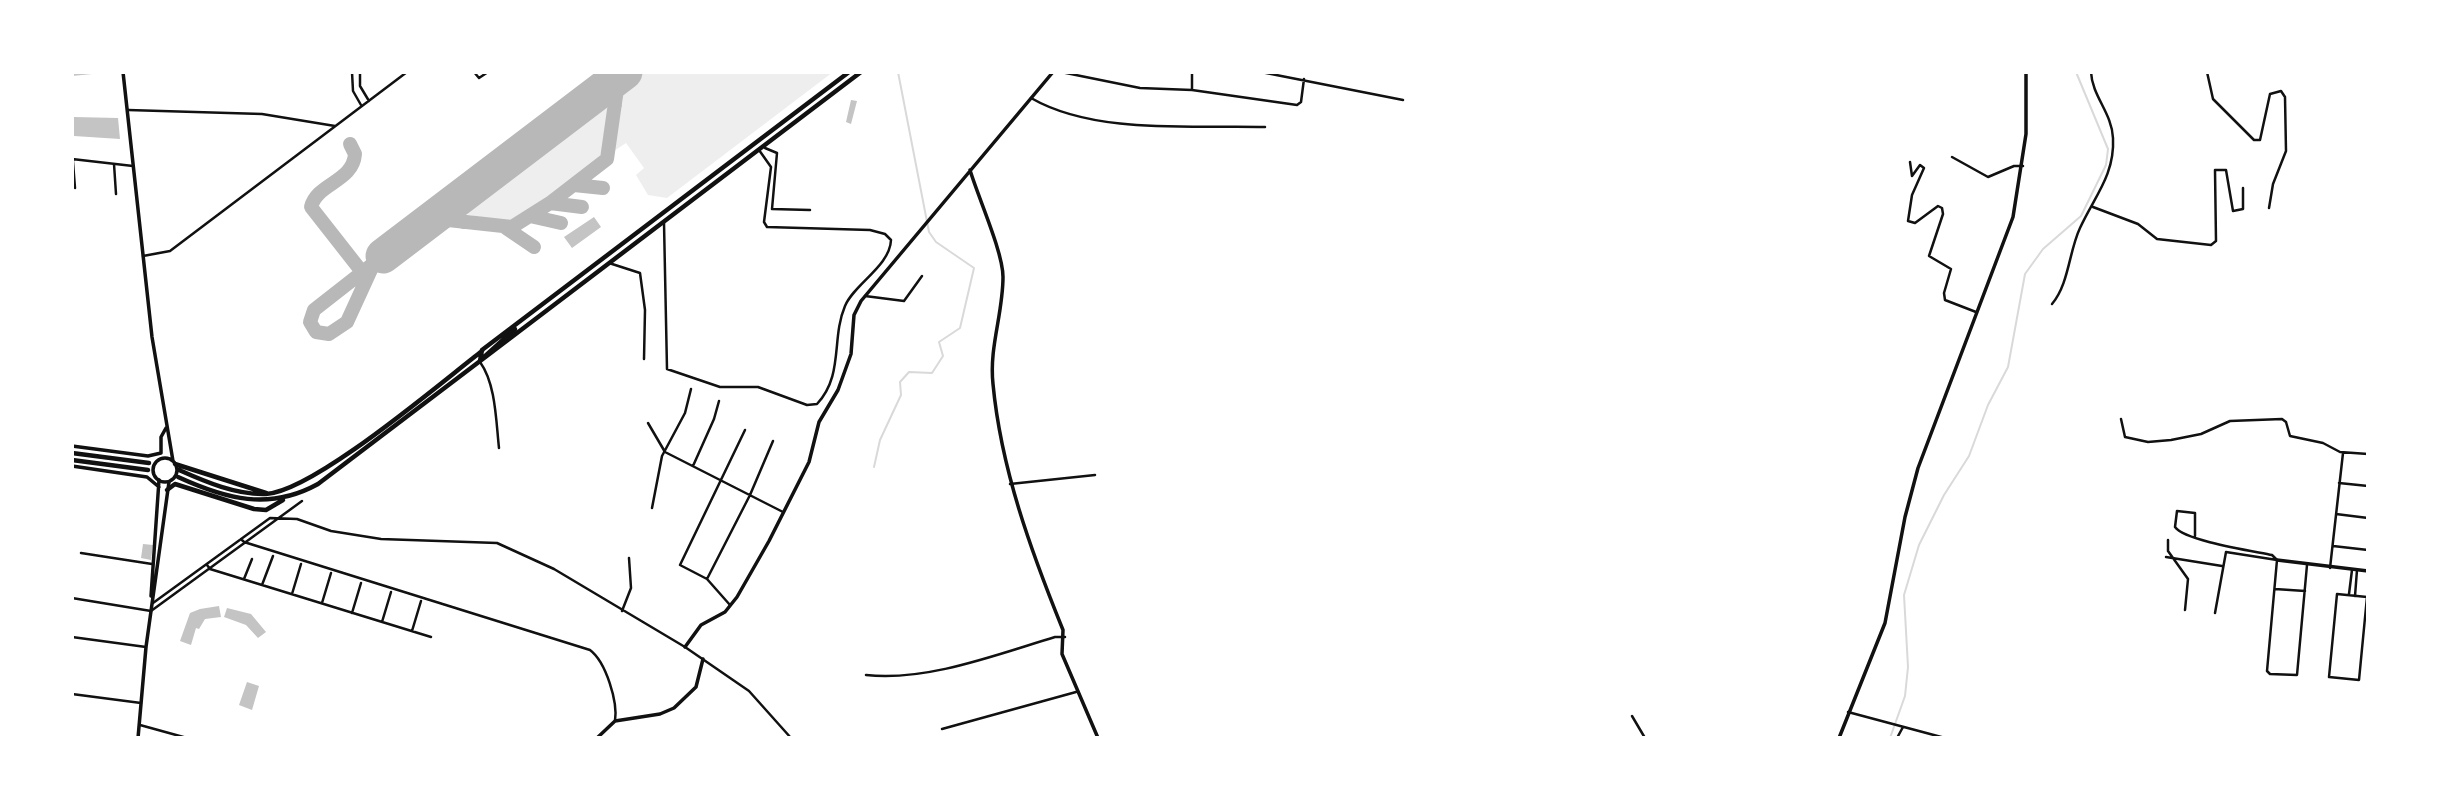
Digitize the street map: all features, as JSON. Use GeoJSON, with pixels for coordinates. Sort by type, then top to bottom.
{"type":"FeatureCollection","features":[{"type":"Feature","properties":{"kind":"highway"},"geometry":{"type":"LineString","coordinates":[[179,470],[232,490],[267,494],[295,487],[314,477],[849,72]]}},
{"type":"Feature","properties":{"kind":"highway"},"geometry":{"type":"LineString","coordinates":[[167,490],[175,484],[240,507],[262,510],[318,484],[861,72]]}},
{"type":"Feature","properties":{"kind":"highway"},"geometry":{"type":"LineString","coordinates":[[480,362],[521,321]]}},
{"type":"Feature","properties":{"kind":"highway"},"geometry":{"type":"LineString","coordinates":[[480,362],[482,350]]}},
{"type":"Feature","properties":{"kind":"highway"},"geometry":{"type":"LineString","coordinates":[[72,453],[149,463]]}},
{"type":"Feature","properties":{"kind":"highway"},"geometry":{"type":"LineString","coordinates":[[72,460],[148,470]]}},
{"type":"Feature","properties":{"kind":"highway"},"geometry":{"type":"LineString","coordinates":[[174,463],[267,494]]}},
{"type":"Feature","properties":{"kind":"highway"},"geometry":{"type":"LineString","coordinates":[[178,477],[239,499],[261,502],[289,497]]}},
{"type":"Feature","properties":{"kind":"street"},"geometry":{"type":"LineString","coordinates":[[123,72],[143,257],[166,428],[176,475],[169,482],[167,490],[146,647],[138,738]]}},
{"type":"Feature","properties":{"kind":"street"},"geometry":{"type":"LineString","coordinates":[[352,72],[353,91],[362,106]]}},
{"type":"Feature","properties":{"kind":"street"},"geometry":{"type":"LineString","coordinates":[[360,72],[360,86],[369,101]]}},
{"type":"Feature","properties":{"kind":"street"},"geometry":{"type":"LineString","coordinates":[[143,257],[170,251],[407,72]]}},
{"type":"Feature","properties":{"kind":"street"},"geometry":{"type":"LineString","coordinates":[[474,72],[479,78],[488,72]]}},
{"type":"Feature","properties":{"kind":"street"},"geometry":{"type":"LineString","coordinates":[[685,647],[701,625],[725,612],[740,594],[783,512],[808,462],[819,422],[838,390],[852,351],[854,316],[865,296],[1053,72]]}},
{"type":"Feature","properties":{"kind":"street"},"geometry":{"type":"LineString","coordinates":[[1061,72],[1140,88],[1192,90],[1297,105],[1301,102],[1304,79]]}},
{"type":"Feature","properties":{"kind":"street"},"geometry":{"type":"LineString","coordinates":[[1192,72],[1192,90]]}},
{"type":"Feature","properties":{"kind":"street"},"geometry":{"type":"LineString","coordinates":[[1261,72],[1403,100]]}},
{"type":"Feature","properties":{"kind":"street"},"geometry":{"type":"LineString","coordinates":[[1839,738],[1889,607],[1913,485],[2013,217],[2023,166],[2026,72]]}},
{"type":"Feature","properties":{"kind":"street"},"geometry":{"type":"LineString","coordinates":[[2052,304],[2070,263],[2078,230],[2108,177],[2113,149],[2110,122],[2092,85],[2091,72]]}},
{"type":"Feature","properties":{"kind":"street"},"geometry":{"type":"LineString","coordinates":[[2207,72],[2213,99],[2254,140],[2262,137],[2270,93],[2284,93],[2286,150],[2273,184],[2269,208]]}},
{"type":"Feature","properties":{"kind":"street"},"geometry":{"type":"LineString","coordinates":[[1030,98],[1058,112],[1119,122],[1265,127]]}},
{"type":"Feature","properties":{"kind":"street"},"geometry":{"type":"LineString","coordinates":[[128,110],[261,114],[335,127]]}},
{"type":"Feature","properties":{"kind":"street"},"geometry":{"type":"LineString","coordinates":[[761,148],[777,153],[772,209],[810,210]]}},
{"type":"Feature","properties":{"kind":"street"},"geometry":{"type":"LineString","coordinates":[[664,222],[667,369],[720,387],[758,387],[807,405],[817,404],[833,379],[845,306],[885,256],[891,240],[885,234],[870,230],[767,227],[764,222],[771,167],[761,148]]}},
{"type":"Feature","properties":{"kind":"street"},"geometry":{"type":"LineString","coordinates":[[72,149],[75,188]]}},
{"type":"Feature","properties":{"kind":"street"},"geometry":{"type":"LineString","coordinates":[[1952,157],[1988,177],[2014,166],[2023,166]]}},
{"type":"Feature","properties":{"kind":"street"},"geometry":{"type":"LineString","coordinates":[[72,159],[133,166]]}},
{"type":"Feature","properties":{"kind":"street"},"geometry":{"type":"LineString","coordinates":[[1910,162],[1912,176],[1920,165],[1924,168],[1912,195],[1908,221],[1915,222],[1938,206],[1942,208],[1943,214],[1928,254],[1930,258],[1951,269],[1944,293],[1945,300],[1976,312]]}},
{"type":"Feature","properties":{"kind":"street"},"geometry":{"type":"LineString","coordinates":[[114,164],[116,194]]}},
{"type":"Feature","properties":{"kind":"street"},"geometry":{"type":"LineString","coordinates":[[970,170],[1003,272],[1001,309],[992,351],[992,380],[1010,484],[1065,637],[1062,654],[1076,692],[1098,738]]}},
{"type":"Feature","properties":{"kind":"street"},"geometry":{"type":"LineString","coordinates":[[2093,207],[2138,224],[2157,239],[2211,245],[2216,241],[2215,170],[2226,170],[2233,211],[2243,209],[2243,188]]}},
{"type":"Feature","properties":{"kind":"street"},"geometry":{"type":"LineString","coordinates":[[609,263],[640,273],[645,310],[644,359]]}},
{"type":"Feature","properties":{"kind":"street"},"geometry":{"type":"LineString","coordinates":[[865,296],[904,301],[922,276]]}},
{"type":"Feature","properties":{"kind":"street"},"geometry":{"type":"LineString","coordinates":[[480,362],[491,393],[499,448]]}},
{"type":"Feature","properties":{"kind":"street"},"geometry":{"type":"LineString","coordinates":[[652,509],[661,458],[685,413],[691,389]]}},
{"type":"Feature","properties":{"kind":"street"},"geometry":{"type":"LineString","coordinates":[[692,466],[714,419],[719,401]]}},
{"type":"Feature","properties":{"kind":"street"},"geometry":{"type":"LineString","coordinates":[[2121,419],[2125,437],[2151,442],[2196,436],[2230,421],[2282,419],[2287,424],[2290,436],[2323,443],[2344,452],[2368,454]]}},
{"type":"Feature","properties":{"kind":"street"},"geometry":{"type":"LineString","coordinates":[[648,423],[665,452],[783,512]]}},
{"type":"Feature","properties":{"kind":"street"},"geometry":{"type":"LineString","coordinates":[[152,601],[152,564],[160,488],[159,480],[153,471],[161,453],[161,438],[166,428]]}},
{"type":"Feature","properties":{"kind":"street"},"geometry":{"type":"LineString","coordinates":[[730,605],[707,579],[680,565],[723,481],[745,430]]}},
{"type":"Feature","properties":{"kind":"street"},"geometry":{"type":"LineString","coordinates":[[707,579],[750,495],[773,441]]}},
{"type":"Feature","properties":{"kind":"street"},"geometry":{"type":"LineString","coordinates":[[72,446],[148,456],[161,453]]}},
{"type":"Feature","properties":{"kind":"street"},"geometry":{"type":"LineString","coordinates":[[2330,568],[2344,452]]}},
{"type":"Feature","properties":{"kind":"street"},"geometry":{"type":"LineString","coordinates":[[158,461],[166,458],[174,463]]}},
{"type":"Feature","properties":{"kind":"street"},"geometry":{"type":"LineString","coordinates":[[72,466],[147,477],[160,488]]}},
{"type":"Feature","properties":{"kind":"street"},"geometry":{"type":"LineString","coordinates":[[1010,484],[1095,475]]}},
{"type":"Feature","properties":{"kind":"street"},"geometry":{"type":"LineString","coordinates":[[159,480],[169,482]]}},
{"type":"Feature","properties":{"kind":"street"},"geometry":{"type":"LineString","coordinates":[[2339,483],[2368,486]]}},
{"type":"Feature","properties":{"kind":"street"},"geometry":{"type":"LineString","coordinates":[[152,601],[161,600],[207,565],[302,501]]}},
{"type":"Feature","properties":{"kind":"street"},"geometry":{"type":"LineString","coordinates":[[2195,536],[2194,513],[2176,512],[2177,531],[2195,536],[2272,555],[2277,560],[2267,671],[2294,677],[2297,675],[2308,565]]}},
{"type":"Feature","properties":{"kind":"street"},"geometry":{"type":"LineString","coordinates":[[2336,514],[2368,518]]}},
{"type":"Feature","properties":{"kind":"street"},"geometry":{"type":"LineString","coordinates":[[274,520],[297,519],[331,531],[381,539],[497,543],[554,569],[685,647],[761,701],[791,738]]}},
{"type":"Feature","properties":{"kind":"street"},"geometry":{"type":"LineString","coordinates":[[72,598],[151,611],[210,569],[243,540]]}},
{"type":"Feature","properties":{"kind":"street"},"geometry":{"type":"LineString","coordinates":[[243,540],[590,650],[600,663],[615,705],[615,721]]}},
{"type":"Feature","properties":{"kind":"street"},"geometry":{"type":"LineString","coordinates":[[2168,540],[2168,551],[2188,579],[2185,610]]}},
{"type":"Feature","properties":{"kind":"street"},"geometry":{"type":"LineString","coordinates":[[2333,546],[2368,550]]}},
{"type":"Feature","properties":{"kind":"street"},"geometry":{"type":"LineString","coordinates":[[2215,613],[2224,554],[2231,551],[2308,565],[2368,571]]}},
{"type":"Feature","properties":{"kind":"street"},"geometry":{"type":"LineString","coordinates":[[81,553],[152,564]]}},
{"type":"Feature","properties":{"kind":"street"},"geometry":{"type":"LineString","coordinates":[[262,585],[272,556]]}},
{"type":"Feature","properties":{"kind":"street"},"geometry":{"type":"LineString","coordinates":[[2166,557],[2222,566]]}},
{"type":"Feature","properties":{"kind":"street"},"geometry":{"type":"LineString","coordinates":[[622,611],[631,588],[629,558]]}},
{"type":"Feature","properties":{"kind":"street"},"geometry":{"type":"LineString","coordinates":[[244,579],[251,559]]}},
{"type":"Feature","properties":{"kind":"street"},"geometry":{"type":"LineString","coordinates":[[292,594],[301,564]]}},
{"type":"Feature","properties":{"kind":"street"},"geometry":{"type":"LineString","coordinates":[[207,565],[210,569],[431,637]]}},
{"type":"Feature","properties":{"kind":"street"},"geometry":{"type":"LineString","coordinates":[[2349,596],[2354,570]]}},
{"type":"Feature","properties":{"kind":"street"},"geometry":{"type":"LineString","coordinates":[[2354,570],[2355,596]]}},
{"type":"Feature","properties":{"kind":"street"},"geometry":{"type":"LineString","coordinates":[[322,603],[331,573]]}},
{"type":"Feature","properties":{"kind":"street"},"geometry":{"type":"LineString","coordinates":[[352,612],[361,583]]}},
{"type":"Feature","properties":{"kind":"street"},"geometry":{"type":"LineString","coordinates":[[2275,589],[2305,591]]}},
{"type":"Feature","properties":{"kind":"street"},"geometry":{"type":"LineString","coordinates":[[382,622],[391,592]]}},
{"type":"Feature","properties":{"kind":"street"},"geometry":{"type":"LineString","coordinates":[[2337,594],[2355,596],[2367,597],[2359,680],[2329,675],[2337,594]]}},
{"type":"Feature","properties":{"kind":"street"},"geometry":{"type":"LineString","coordinates":[[412,631],[421,601]]}},
{"type":"Feature","properties":{"kind":"street"},"geometry":{"type":"LineString","coordinates":[[866,675],[890,677],[920,672],[980,659],[1055,636],[1065,637]]}},
{"type":"Feature","properties":{"kind":"street"},"geometry":{"type":"LineString","coordinates":[[72,637],[146,647]]}},
{"type":"Feature","properties":{"kind":"street"},"geometry":{"type":"LineString","coordinates":[[597,738],[615,721],[670,710],[695,689],[703,659]]}},
{"type":"Feature","properties":{"kind":"street"},"geometry":{"type":"LineString","coordinates":[[942,729],[1076,692]]}},
{"type":"Feature","properties":{"kind":"street"},"geometry":{"type":"LineString","coordinates":[[72,694],[141,703]]}},
{"type":"Feature","properties":{"kind":"street"},"geometry":{"type":"LineString","coordinates":[[1849,712],[1945,738]]}},
{"type":"Feature","properties":{"kind":"street"},"geometry":{"type":"LineString","coordinates":[[1632,716],[1645,738]]}},
{"type":"Feature","properties":{"kind":"street"},"geometry":{"type":"LineString","coordinates":[[139,725],[187,738]]}},
{"type":"Feature","properties":{"kind":"street"},"geometry":{"type":"LineString","coordinates":[[1897,738],[1902,727]]}},
{"type":"Feature","properties":{"kind":"shaded area"},"geometry":{"type":"Polygon","coordinates":[[[638,72],[833,72],[667,198],[648,195],[636,175],[644,168],[626,143],[614,151],[623,85],[638,72]]]}},
{"type":"Feature","properties":{"kind":"shaded area"},"geometry":{"type":"Polygon","coordinates":[[[602,102],[607,104],[609,125],[606,141],[597,160],[518,219],[503,221],[464,214],[465,204],[602,102]]]}},
{"type":"Feature","properties":{"kind":"building"},"geometry":{"type":"Polygon","coordinates":[[[72,72],[92,72],[92,74],[72,76],[72,72]]]}},
{"type":"Feature","properties":{"kind":"building"},"geometry":{"type":"Polygon","coordinates":[[[851,100],[857,101],[851,124],[846,122],[851,100]]]}},
{"type":"Feature","properties":{"kind":"building"},"geometry":{"type":"Polygon","coordinates":[[[74,117],[118,118],[120,139],[74,136],[74,117]]]}},
{"type":"Feature","properties":{"kind":"building"},"geometry":{"type":"Polygon","coordinates":[[[594,217],[601,227],[572,248],[564,237],[594,217]]]}},
{"type":"Feature","properties":{"kind":"building"},"geometry":{"type":"Polygon","coordinates":[[[143,544],[153,545],[151,560],[141,558],[143,544]]]}},
{"type":"Feature","properties":{"kind":"building"},"geometry":{"type":"Polygon","coordinates":[[[219,606],[221,617],[205,619],[199,629],[196,628],[191,645],[180,641],[190,613],[219,606]]]}},
{"type":"Feature","properties":{"kind":"building"},"geometry":{"type":"Polygon","coordinates":[[[227,608],[251,614],[266,632],[258,638],[246,625],[224,617],[227,608]]]}},
{"type":"Feature","properties":{"kind":"building"},"geometry":{"type":"Polygon","coordinates":[[[247,682],[259,686],[252,710],[239,705],[247,682]]]}},
{"type":"Feature","properties":{"kind":"waterway"},"geometry":{"type":"LineString","coordinates":[[874,467],[880,440],[901,395],[900,382],[909,372],[932,373],[943,356],[939,342],[960,328],[974,268],[936,242],[929,232],[898,72]]}},
{"type":"Feature","properties":{"kind":"waterway"},"geometry":{"type":"LineString","coordinates":[[1890,738],[1905,696],[1908,667],[1904,595],[1919,545],[1944,495],[1969,456],[1988,405],[2008,367],[2025,274],[2043,249],[2081,216],[2106,165],[2108,149],[2076,72]]}},
{"type":"Feature","properties":{"kind":"taxiway"},"geometry":{"type":"LineString","coordinates":[[425,225],[439,219],[512,227],[550,203],[607,159],[617,89],[627,72]]}},
{"type":"Feature","properties":{"kind":"taxiway"},"geometry":{"type":"LineString","coordinates":[[590,99],[607,94],[613,97],[615,105]]}},
{"type":"Feature","properties":{"kind":"taxiway"},"geometry":{"type":"LineString","coordinates":[[350,144],[355,154],[353,163],[342,177],[320,193],[311,207],[362,272]]}},
{"type":"Feature","properties":{"kind":"taxiway"},"geometry":{"type":"LineString","coordinates":[[574,185],[603,188]]}},
{"type":"Feature","properties":{"kind":"taxiway"},"geometry":{"type":"LineString","coordinates":[[462,196],[455,214],[463,222]]}},
{"type":"Feature","properties":{"kind":"taxiway"},"geometry":{"type":"LineString","coordinates":[[550,203],[582,207]]}},
{"type":"Feature","properties":{"kind":"taxiway"},"geometry":{"type":"LineString","coordinates":[[530,216],[561,223]]}},
{"type":"Feature","properties":{"kind":"taxiway"},"geometry":{"type":"LineString","coordinates":[[506,228],[534,247]]}},
{"type":"Feature","properties":{"kind":"taxiway"},"geometry":{"type":"LineString","coordinates":[[374,263],[347,322],[329,334],[316,332],[310,322],[314,310],[383,256]]}},
{"type":"Feature","properties":{"kind":"runway"},"geometry":{"type":"LineString","coordinates":[[383,256],[625,72]]}}]}
